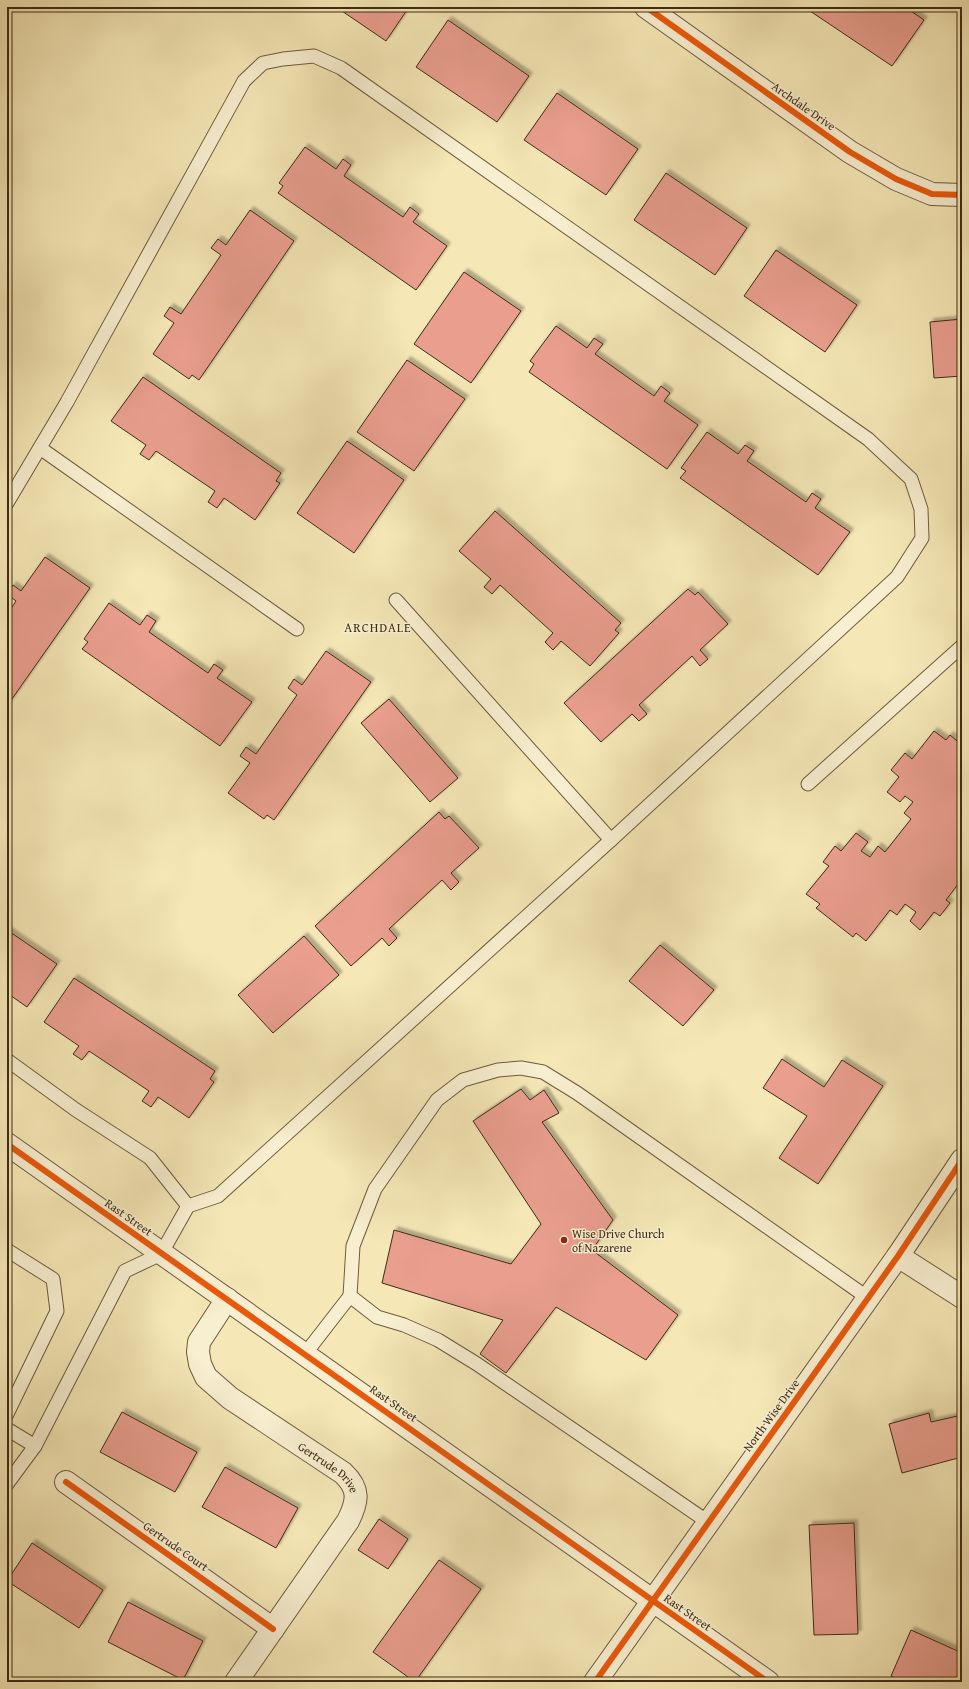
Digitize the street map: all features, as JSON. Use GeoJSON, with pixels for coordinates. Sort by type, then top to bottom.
{"type":"FeatureCollection","features":[{"type":"Feature","properties":{"kind":"street","name":"Archdale Drive"},"geometry":{"type":"LineString","coordinates":[[646,7],[850,152],[896,179],[932,194],[962,195]]}},
{"type":"Feature","properties":{"kind":"street","name":"Rast Street"},"geometry":{"type":"LineString","coordinates":[[7,1144],[768,1682]]}},
{"type":"Feature","properties":{"kind":"street","name":"North Wise Drive"},"geometry":{"type":"LineString","coordinates":[[595,1682],[898,1256],[962,1160]]}},
{"type":"Feature","properties":{"kind":"street"},"geometry":{"type":"LineString","coordinates":[[898,1256],[962,1296]]}},
{"type":"Feature","properties":{"kind":"street","name":"Gertrude Drive"},"geometry":{"type":"LineString","coordinates":[[227,1299],[199,1342],[198,1352],[200,1364],[206,1377],[230,1398],[343,1473],[350,1480],[355,1490],[356,1505],[348,1521],[236,1682]]}},
{"type":"Feature","properties":{"kind":"street","name":"Gertrude Court"},"geometry":{"type":"LineString","coordinates":[[66,1482],[273,1629]]}},
{"type":"Feature","properties":{"kind":"lane"},"geometry":{"type":"LineString","coordinates":[[7,503],[67,402],[244,81],[263,63],[283,59],[314,56],[341,68],[868,439],[911,479],[921,509],[922,538],[897,577],[610,840],[218,1196],[188,1206],[162,1254],[126,1271],[35,1446],[7,1484]]}},
{"type":"Feature","properties":{"kind":"lane"},"geometry":{"type":"LineString","coordinates":[[40,448],[297,629]]}},
{"type":"Feature","properties":{"kind":"lane"},"geometry":{"type":"LineString","coordinates":[[396,600],[610,840]]}},
{"type":"Feature","properties":{"kind":"lane"},"geometry":{"type":"LineString","coordinates":[[808,784],[962,646]]}},
{"type":"Feature","properties":{"kind":"lane"},"geometry":{"type":"LineString","coordinates":[[7,1060],[76,1110],[150,1158],[188,1206]]}},
{"type":"Feature","properties":{"kind":"lane"},"geometry":{"type":"LineString","coordinates":[[305,1354],[350,1296],[353,1246],[375,1189],[437,1100],[463,1080],[498,1070],[521,1068],[543,1072],[577,1093],[868,1298]]}},
{"type":"Feature","properties":{"kind":"lane"},"geometry":{"type":"LineString","coordinates":[[7,1250],[53,1279],[57,1311],[7,1414]]}},
{"type":"Feature","properties":{"kind":"lane"},"geometry":{"type":"LineString","coordinates":[[350,1296],[377,1317],[404,1325],[438,1340],[476,1364],[708,1522]]}},
{"type":"Feature","properties":{"kind":"lane"},"geometry":{"type":"LineString","coordinates":[[7,1429],[35,1446]]}},
{"type":"Feature","properties":{"kind":"building"},"geometry":{"type":"Polygon","coordinates":[[[336,7],[409,7],[386,41],[336,7]]]}},
{"type":"Feature","properties":{"kind":"building"},"geometry":{"type":"Polygon","coordinates":[[[813,7],[905,7],[924,20],[892,66],[810,11],[813,7]]]}},
{"type":"Feature","properties":{"kind":"building"},"geometry":{"type":"Polygon","coordinates":[[[448,20],[529,76],[497,122],[416,67],[448,20]]]}},
{"type":"Feature","properties":{"kind":"building"},"geometry":{"type":"Polygon","coordinates":[[[557,93],[638,149],[606,195],[524,140],[557,93]]]}},
{"type":"Feature","properties":{"kind":"building"},"geometry":{"type":"Polygon","coordinates":[[[305,147],[336,169],[343,159],[351,165],[344,176],[403,217],[410,207],[419,214],[413,222],[447,246],[416,290],[278,193],[283,186],[279,183],[305,147]]]}},
{"type":"Feature","properties":{"kind":"building"},"geometry":{"type":"Polygon","coordinates":[[[666,173],[747,228],[715,275],[634,220],[666,173]]]}},
{"type":"Feature","properties":{"kind":"building"},"geometry":{"type":"Polygon","coordinates":[[[250,210],[294,241],[199,380],[192,375],[189,379],[153,354],[174,323],[164,316],[170,307],[181,314],[221,255],[211,248],[218,239],[226,245],[250,210]]]}},
{"type":"Feature","properties":{"kind":"building"},"geometry":{"type":"Polygon","coordinates":[[[776,250],[857,305],[825,352],[744,296],[776,250]]]}},
{"type":"Feature","properties":{"kind":"building"},"geometry":{"type":"Polygon","coordinates":[[[464,272],[521,311],[471,383],[414,344],[464,272]]]}},
{"type":"Feature","properties":{"kind":"building"},"geometry":{"type":"Polygon","coordinates":[[[962,319],[962,376],[934,378],[930,322],[962,319]]]}},
{"type":"Feature","properties":{"kind":"building"},"geometry":{"type":"Polygon","coordinates":[[[556,326],[587,348],[594,338],[603,344],[595,354],[654,396],[661,386],[670,393],[664,401],[698,425],[667,469],[529,372],[534,364],[530,361],[556,326]]]}},
{"type":"Feature","properties":{"kind":"building"},"geometry":{"type":"Polygon","coordinates":[[[407,360],[465,399],[414,471],[357,432],[407,360]]]}},
{"type":"Feature","properties":{"kind":"building"},"geometry":{"type":"Polygon","coordinates":[[[143,377],[281,473],[276,481],[280,483],[255,520],[224,498],[217,508],[208,502],[215,491],[156,451],[149,460],[140,454],[146,445],[111,421],[143,377]]]}},
{"type":"Feature","properties":{"kind":"building"},"geometry":{"type":"Polygon","coordinates":[[[707,432],[738,454],[745,445],[754,451],[747,461],[806,502],[812,493],[821,499],[815,508],[850,532],[818,575],[680,478],[686,471],[681,468],[707,432]]]}},
{"type":"Feature","properties":{"kind":"building"},"geometry":{"type":"Polygon","coordinates":[[[347,441],[404,480],[354,553],[297,513],[347,441]]]}},
{"type":"Feature","properties":{"kind":"building"},"geometry":{"type":"Polygon","coordinates":[[[495,511],[621,623],[615,630],[619,633],[590,666],[561,641],[553,650],[545,642],[553,633],[500,585],[492,594],[484,587],[491,579],[459,551],[495,511]]]}},
{"type":"Feature","properties":{"kind":"building"},"geometry":{"type":"Polygon","coordinates":[[[45,557],[90,588],[7,706],[7,615],[16,601],[7,594],[13,585],[21,591],[45,557]]]}},
{"type":"Feature","properties":{"kind":"building"},"geometry":{"type":"Polygon","coordinates":[[[688,589],[695,595],[698,592],[728,624],[700,650],[708,659],[700,666],[692,656],[639,705],[647,714],[639,721],[632,714],[601,742],[564,703],[688,589]]]}},
{"type":"Feature","properties":{"kind":"building"},"geometry":{"type":"Polygon","coordinates":[[[109,603],[140,625],[147,615],[156,621],[149,632],[208,673],[214,664],[223,670],[217,678],[252,702],[220,746],[82,649],[88,642],[84,639],[109,603]]]}},
{"type":"Feature","properties":{"kind":"building"},"geometry":{"type":"Polygon","coordinates":[[[326,651],[371,682],[274,820],[267,815],[264,819],[228,793],[250,763],[240,756],[246,747],[256,754],[297,695],[288,688],[294,679],[302,685],[326,651]]]}},
{"type":"Feature","properties":{"kind":"building"},"geometry":{"type":"Polygon","coordinates":[[[389,699],[458,778],[430,802],[361,723],[389,699]]]}},
{"type":"Feature","properties":{"kind":"building"},"geometry":{"type":"Polygon","coordinates":[[[934,731],[946,740],[950,735],[962,745],[962,879],[946,900],[950,903],[940,916],[934,912],[920,930],[910,921],[916,912],[905,904],[897,915],[890,910],[866,941],[856,933],[853,937],[816,908],[820,904],[806,894],[829,866],[823,862],[835,846],[841,851],[856,833],[868,842],[861,851],[870,857],[878,846],[885,852],[911,819],[904,813],[913,802],[905,796],[900,802],[887,792],[899,777],[891,770],[905,753],[912,759],[934,731]]]}},
{"type":"Feature","properties":{"kind":"building"},"geometry":{"type":"Polygon","coordinates":[[[439,812],[445,819],[449,816],[479,848],[451,873],[459,882],[451,890],[442,880],[389,929],[397,938],[389,946],[382,938],[351,966],[315,926],[439,812]]]}},
{"type":"Feature","properties":{"kind":"building"},"geometry":{"type":"Polygon","coordinates":[[[7,930],[57,964],[27,1007],[7,993],[7,930]]]}},
{"type":"Feature","properties":{"kind":"building"},"geometry":{"type":"Polygon","coordinates":[[[304,936],[339,975],[273,1033],[238,995],[304,936]]]}},
{"type":"Feature","properties":{"kind":"building"},"geometry":{"type":"Polygon","coordinates":[[[660,945],[714,990],[683,1026],[629,981],[660,945]]]}},
{"type":"Feature","properties":{"kind":"building"},"geometry":{"type":"Polygon","coordinates":[[[74,978],[215,1071],[210,1079],[214,1082],[189,1118],[158,1097],[151,1107],[142,1101],[149,1091],[89,1051],[82,1060],[73,1054],[79,1046],[44,1022],[74,978]]]}},
{"type":"Feature","properties":{"kind":"building"},"geometry":{"type":"Polygon","coordinates":[[[782,1059],[824,1087],[842,1060],[883,1086],[818,1184],[779,1158],[807,1116],[763,1088],[782,1059]]]}},
{"type":"Feature","properties":{"kind":"building","name":"Wise Drive Church of Nazarene"},"geometry":{"type":"Polygon","coordinates":[[[521,1089],[530,1100],[544,1090],[559,1113],[542,1122],[613,1220],[592,1250],[678,1315],[646,1360],[556,1307],[506,1373],[480,1354],[503,1320],[382,1283],[394,1230],[511,1264],[541,1224],[473,1121],[521,1089]]]}},
{"type":"Feature","properties":{"kind":"building"},"geometry":{"type":"Polygon","coordinates":[[[122,1412],[197,1452],[175,1492],[100,1452],[122,1412]]]}},
{"type":"Feature","properties":{"kind":"building"},"geometry":{"type":"Polygon","coordinates":[[[929,1413],[931,1422],[962,1415],[962,1457],[902,1473],[889,1424],[929,1413]]]}},
{"type":"Feature","properties":{"kind":"building"},"geometry":{"type":"Polygon","coordinates":[[[225,1467],[298,1508],[276,1548],[202,1507],[225,1467]]]}},
{"type":"Feature","properties":{"kind":"building"},"geometry":{"type":"Polygon","coordinates":[[[379,1519],[408,1539],[388,1569],[358,1550],[379,1519]]]}},
{"type":"Feature","properties":{"kind":"building"},"geometry":{"type":"Polygon","coordinates":[[[854,1523],[858,1634],[814,1635],[809,1525],[854,1523]]]}},
{"type":"Feature","properties":{"kind":"building"},"geometry":{"type":"Polygon","coordinates":[[[32,1543],[103,1590],[79,1628],[7,1581],[32,1543]]]}},
{"type":"Feature","properties":{"kind":"building"},"geometry":{"type":"Polygon","coordinates":[[[439,1560],[481,1589],[415,1682],[373,1652],[439,1560]]]}},
{"type":"Feature","properties":{"kind":"building"},"geometry":{"type":"Polygon","coordinates":[[[128,1602],[203,1641],[183,1680],[108,1642],[128,1602]]]}},
{"type":"Feature","properties":{"kind":"building"},"geometry":{"type":"Polygon","coordinates":[[[911,1630],[962,1653],[962,1682],[904,1682],[891,1676],[911,1630]]]}},
{"type":"Feature","properties":{"kind":"cycle path"},"geometry":{"type":"LineString","coordinates":[[646,7],[850,152],[896,179],[932,194],[962,195]]}},
{"type":"Feature","properties":{"kind":"cycle path"},"geometry":{"type":"LineString","coordinates":[[7,1144],[768,1682]]}},
{"type":"Feature","properties":{"kind":"cycle path"},"geometry":{"type":"LineString","coordinates":[[595,1682],[898,1256],[962,1160]]}},
{"type":"Feature","properties":{"kind":"cycle path"},"geometry":{"type":"LineString","coordinates":[[66,1482],[273,1629]]}},
{"type":"Feature","properties":{"kind":"place","name":"Wise Drive Church of Nazarene"},"geometry":{"type":"Point","coordinates":[564,1240]}},
{"type":"Feature","properties":{"kind":"district","name":"ARCHDALE"},"geometry":{"type":"Point","coordinates":[378,627]}}]}
